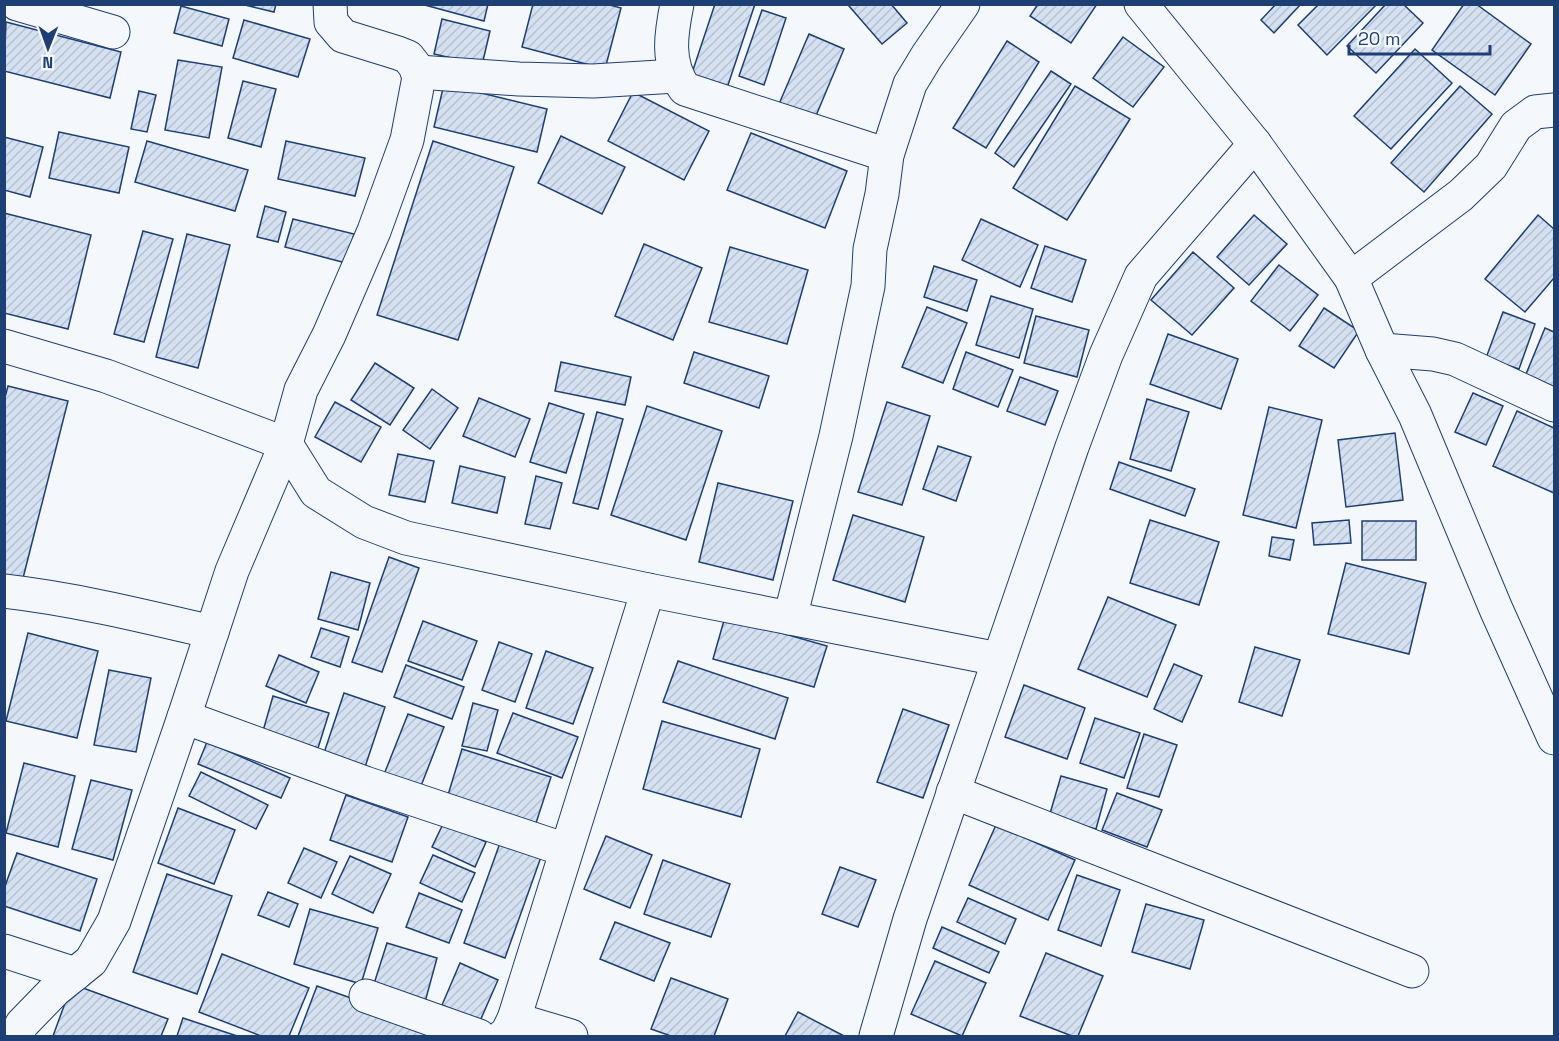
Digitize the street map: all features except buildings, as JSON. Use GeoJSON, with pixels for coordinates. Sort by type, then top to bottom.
{"type":"FeatureCollection","features":[{"type":"Feature","properties":{"kind":"street"},"geometry":{"type":"LineString","coordinates":[[17,4],[113,32]]}},
{"type":"Feature","properties":{"kind":"street"},"geometry":{"type":"LineString","coordinates":[[16,1036],[22,1024],[55,990],[91,962],[114,921],[232,571],[286,444],[301,390],[329,335],[374,231],[407,140],[418,72],[413,62],[405,56],[343,36],[331,22],[330,4]]}},
{"type":"Feature","properties":{"kind":"street"},"geometry":{"type":"LineString","coordinates":[[677,4],[672,43],[673,67],[685,89],[887,155]]}},
{"type":"Feature","properties":{"kind":"street"},"geometry":{"type":"LineString","coordinates":[[790,618],[836,436],[868,286],[870,249],[882,194],[887,155],[910,84],[963,4]]}},
{"type":"Feature","properties":{"kind":"street"},"geometry":{"type":"LineString","coordinates":[[1141,4],[1255,144],[1351,278],[1382,350],[1415,415],[1554,738]]}},
{"type":"Feature","properties":{"kind":"street"},"geometry":{"type":"LineString","coordinates":[[418,72],[519,79],[593,81],[676,76]]}},
{"type":"Feature","properties":{"kind":"street"},"geometry":{"type":"LineString","coordinates":[[1351,278],[1461,195],[1491,166],[1516,126],[1535,112],[1554,110]]}},
{"type":"Feature","properties":{"kind":"street"},"geometry":{"type":"LineString","coordinates":[[876,1036],[910,919],[998,659],[1106,355],[1140,276],[1255,144]]}},
{"type":"Feature","properties":{"kind":"street"},"geometry":{"type":"LineString","coordinates":[[4,346],[106,376],[286,444],[316,492],[364,522],[406,538],[648,590],[998,659]]}},
{"type":"Feature","properties":{"kind":"street"},"geometry":{"type":"LineString","coordinates":[[1382,350],[1433,354],[1455,359],[1554,405]]}},
{"type":"Feature","properties":{"kind":"street"},"geometry":{"type":"LineString","coordinates":[[571,1036],[508,1028],[648,590]]}},
{"type":"Feature","properties":{"kind":"street"},"geometry":{"type":"LineString","coordinates":[[4,591],[45,596],[147,616],[212,632]]}},
{"type":"Feature","properties":{"kind":"street"},"geometry":{"type":"LineString","coordinates":[[184,717],[364,783],[566,850]]}},
{"type":"Feature","properties":{"kind":"street"},"geometry":{"type":"LineString","coordinates":[[953,792],[1412,970]]}},
{"type":"Feature","properties":{"kind":"street"},"geometry":{"type":"LineString","coordinates":[[4,951],[75,974]]}},
{"type":"Feature","properties":{"kind":"street"},"geometry":{"type":"LineString","coordinates":[[366,996],[479,1036]]}}]}
